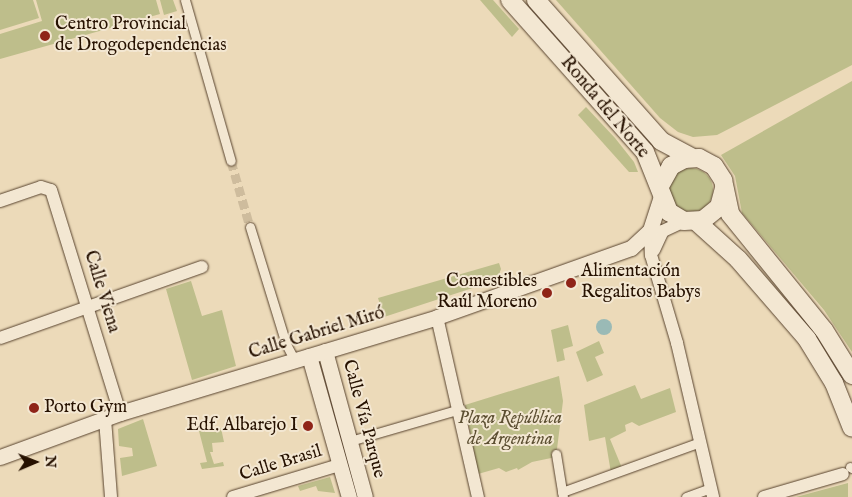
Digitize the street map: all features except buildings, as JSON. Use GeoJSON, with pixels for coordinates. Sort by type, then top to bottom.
{"type":"FeatureCollection","features":[{"type":"Feature","properties":{"kind":"main road","name":"Ronda del Norte"},"geometry":{"type":"LineString","coordinates":[[510,0],[645,152],[669,212],[713,233],[807,339],[834,383],[852,428]]}},
{"type":"Feature","properties":{"kind":"main road","name":"Ronda del Norte"},"geometry":{"type":"LineString","coordinates":[[536,0],[637,115],[674,151],[691,158]]}},
{"type":"Feature","properties":{"kind":"main road"},"geometry":{"type":"LineString","coordinates":[[661,192],[670,166],[691,158],[714,166],[724,188],[730,214],[818,322],[852,375]]}},
{"type":"Feature","properties":{"kind":"main road"},"geometry":{"type":"LineString","coordinates":[[691,221],[710,217],[719,207],[724,188]]}},
{"type":"Feature","properties":{"kind":"street"},"geometry":{"type":"LineString","coordinates":[[185,0],[231,160]]}},
{"type":"Feature","properties":{"kind":"street","name":"Calle Viena"},"geometry":{"type":"LineString","coordinates":[[0,202],[41,187],[52,193],[120,414]]}},
{"type":"Feature","properties":{"kind":"street"},"geometry":{"type":"LineString","coordinates":[[661,192],[646,235],[712,492],[686,497]]}},
{"type":"Feature","properties":{"kind":"street"},"geometry":{"type":"LineString","coordinates":[[653,260],[658,236],[669,226],[691,221]]}},
{"type":"Feature","properties":{"kind":"street"},"geometry":{"type":"LineString","coordinates":[[250,227],[286,344],[302,359]]}},
{"type":"Feature","properties":{"kind":"street","name":"Calle Gabriel Miró"},"geometry":{"type":"LineString","coordinates":[[0,457],[120,414],[437,316],[631,248],[646,235]]}},
{"type":"Feature","properties":{"kind":"street"},"geometry":{"type":"LineString","coordinates":[[0,338],[202,266]]}},
{"type":"Feature","properties":{"kind":"street"},"geometry":{"type":"LineString","coordinates":[[437,316],[460,409],[478,497]]}},
{"type":"Feature","properties":{"kind":"street","name":"Calle Vía Parque"},"geometry":{"type":"LineString","coordinates":[[325,351],[365,497]]}},
{"type":"Feature","properties":{"kind":"street","name":"Calle Vía Parque"},"geometry":{"type":"LineString","coordinates":[[302,359],[340,465],[349,497]]}},
{"type":"Feature","properties":{"kind":"street"},"geometry":{"type":"LineString","coordinates":[[350,441],[460,409]]}},
{"type":"Feature","properties":{"kind":"street"},"geometry":{"type":"LineString","coordinates":[[105,419],[111,497]]}},
{"type":"Feature","properties":{"kind":"street"},"geometry":{"type":"LineString","coordinates":[[556,454],[563,494],[700,442]]}},
{"type":"Feature","properties":{"kind":"street","name":"Calle Brasil"},"geometry":{"type":"LineString","coordinates":[[232,497],[340,465]]}},
{"type":"Feature","properties":{"kind":"street"},"geometry":{"type":"LineString","coordinates":[[764,497],[848,469]]}},
{"type":"Feature","properties":{"kind":"green space"},"geometry":{"type":"Polygon","coordinates":[[[0,0],[33,0],[39,18],[0,30],[0,0]]]}},
{"type":"Feature","properties":{"kind":"green space","name":"Centro Provincial de Drogodependencias"},"geometry":{"type":"Polygon","coordinates":[[[36,0],[156,0],[160,14],[0,59],[0,34],[42,21],[36,0]]]}},
{"type":"Feature","properties":{"kind":"green space"},"geometry":{"type":"Polygon","coordinates":[[[160,0],[173,0],[177,11],[164,15],[160,0]]]}},
{"type":"Feature","properties":{"kind":"green space"},"geometry":{"type":"Polygon","coordinates":[[[480,0],[493,0],[519,29],[512,37],[480,0]]]}},
{"type":"Feature","properties":{"kind":"green space"},"geometry":{"type":"Polygon","coordinates":[[[556,0],[852,0],[852,65],[717,135],[693,137],[678,132],[660,118],[556,0]]]}},
{"type":"Feature","properties":{"kind":"green space"},"geometry":{"type":"Polygon","coordinates":[[[852,81],[852,352],[824,310],[742,213],[735,176],[721,155],[852,81]]]}},
{"type":"Feature","properties":{"kind":"green space"},"geometry":{"type":"Polygon","coordinates":[[[586,107],[615,138],[634,162],[638,172],[629,172],[578,115],[586,107]]]}},
{"type":"Feature","properties":{"kind":"green space"},"geometry":{"type":"Polygon","coordinates":[[[691,168],[703,172],[709,178],[713,190],[709,202],[703,208],[691,212],[679,208],[673,202],[669,190],[673,178],[679,172],[691,168]]]}},
{"type":"Feature","properties":{"kind":"green space"},"geometry":{"type":"Polygon","coordinates":[[[499,263],[501,269],[497,280],[384,317],[378,298],[499,263]]]}},
{"type":"Feature","properties":{"kind":"green space"},"geometry":{"type":"Polygon","coordinates":[[[191,281],[202,316],[222,310],[236,366],[192,380],[166,289],[191,281]]]}},
{"type":"Feature","properties":{"kind":"green space"},"geometry":{"type":"Polygon","coordinates":[[[568,325],[573,346],[563,349],[565,360],[557,362],[551,330],[568,325]]]}},
{"type":"Feature","properties":{"kind":"green space"},"geometry":{"type":"Polygon","coordinates":[[[599,341],[604,353],[595,357],[603,375],[587,382],[576,352],[599,341]]]}},
{"type":"Feature","properties":{"kind":"green space","name":"Plaza República de Argentina"},"geometry":{"type":"Polygon","coordinates":[[[559,376],[563,401],[556,457],[532,462],[518,470],[517,468],[506,472],[499,468],[478,474],[465,405],[559,376]]]}},
{"type":"Feature","properties":{"kind":"green space"},"geometry":{"type":"Polygon","coordinates":[[[635,385],[641,399],[670,388],[676,412],[639,426],[632,422],[625,425],[626,431],[610,439],[622,468],[611,473],[605,437],[589,441],[584,405],[635,385]]]}},
{"type":"Feature","properties":{"kind":"green space"},"geometry":{"type":"Polygon","coordinates":[[[143,419],[157,466],[122,476],[120,458],[133,456],[132,448],[119,446],[118,429],[143,419]]]}},
{"type":"Feature","properties":{"kind":"green space"},"geometry":{"type":"Polygon","coordinates":[[[214,427],[216,432],[221,428],[224,442],[212,443],[213,452],[210,452],[214,464],[223,462],[224,466],[202,469],[200,463],[207,462],[199,431],[214,427]]]}},
{"type":"Feature","properties":{"kind":"green space"},"geometry":{"type":"Polygon","coordinates":[[[330,477],[335,493],[318,491],[316,486],[300,491],[298,486],[330,477]]]}},
{"type":"Feature","properties":{"kind":"green space"},"geometry":{"type":"Polygon","coordinates":[[[848,483],[848,497],[796,497],[848,483]]]}},
{"type":"Feature","properties":{"kind":"water"},"geometry":{"type":"Polygon","coordinates":[[[604,319],[612,327],[604,335],[596,327],[604,319]]]}},
{"type":"Feature","properties":{"kind":"tunnel"},"geometry":{"type":"LineString","coordinates":[[231,161],[250,227]]}},
{"type":"Feature","properties":{"kind":"place","name":"Centro Provincial de Drogodependencias"},"geometry":{"type":"Point","coordinates":[45,36]}},
{"type":"Feature","properties":{"kind":"place","name":"Alimentación Regalitos Babys"},"geometry":{"type":"Point","coordinates":[571,283]}},
{"type":"Feature","properties":{"kind":"place","name":"Comestibles Raúl Moreno"},"geometry":{"type":"Point","coordinates":[547,293]}},
{"type":"Feature","properties":{"kind":"place","name":"Porto Gym"},"geometry":{"type":"Point","coordinates":[34,408]}},
{"type":"Feature","properties":{"kind":"place","name":"Edf. Albarejo I"},"geometry":{"type":"Point","coordinates":[308,426]}}]}
